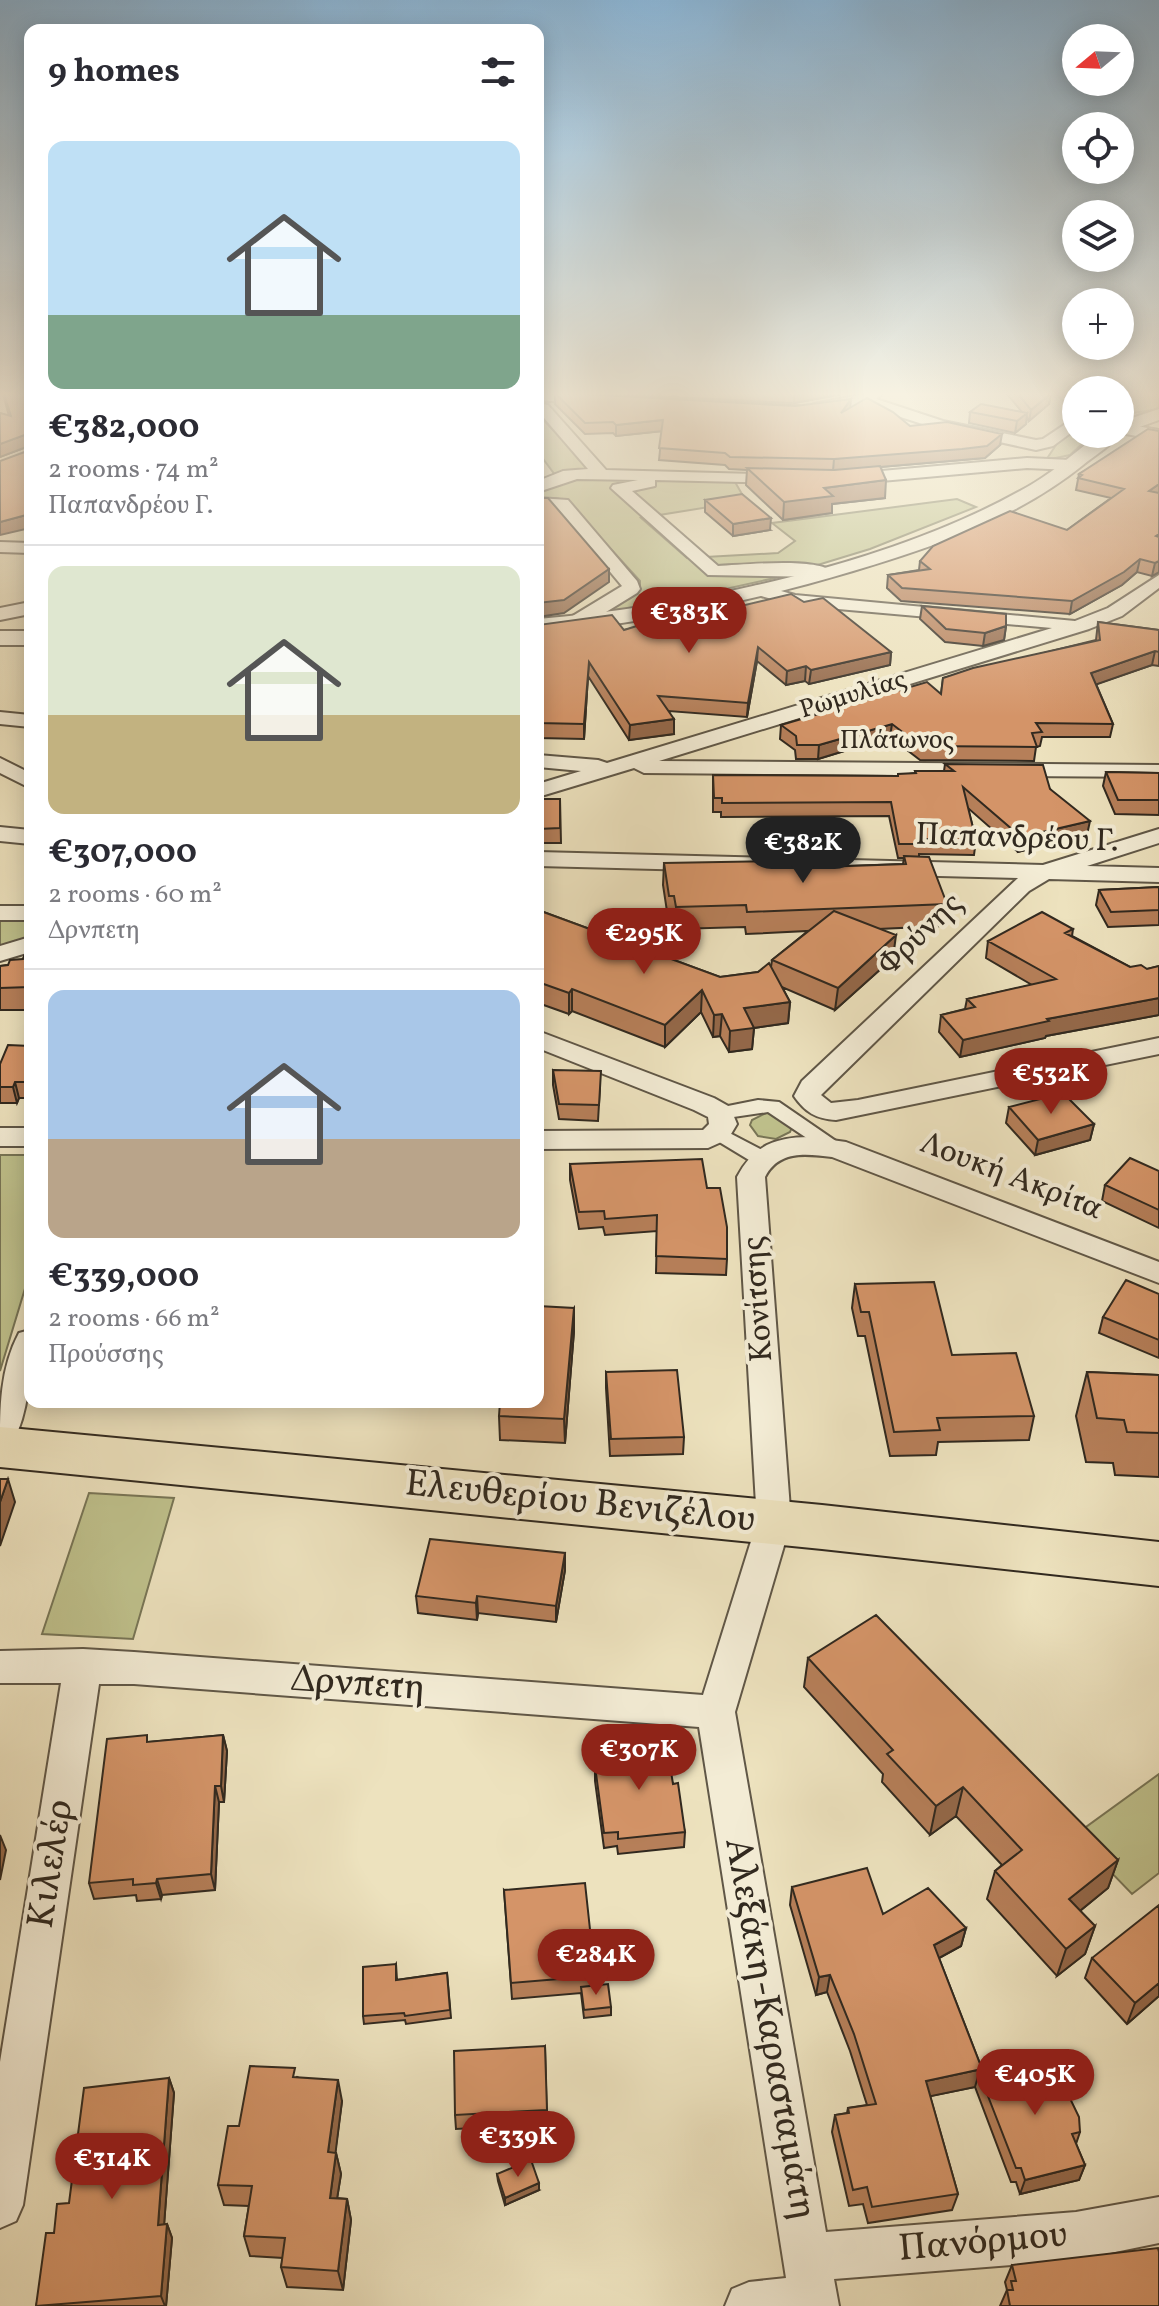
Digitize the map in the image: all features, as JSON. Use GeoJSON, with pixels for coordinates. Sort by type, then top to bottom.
{"type":"FeatureCollection","features":[{"type":"Feature","properties":{"kind":"main road","name":"Ελευθερίου Βενιζέλου"},"geometry":{"type":"LineString","coordinates":[[0,1447],[774,1522],[1159,1564]]}},
{"type":"Feature","properties":{"kind":"street"},"geometry":{"type":"LineString","coordinates":[[635,502],[714,571],[790,569],[824,572]]}},
{"type":"Feature","properties":{"kind":"street"},"geometry":{"type":"LineString","coordinates":[[544,626],[655,612],[760,590],[941,536],[1015,502]]}},
{"type":"Feature","properties":{"kind":"street"},"geometry":{"type":"LineString","coordinates":[[544,503],[562,503],[631,585],[631,589],[573,624]]}},
{"type":"Feature","properties":{"kind":"street"},"geometry":{"type":"LineString","coordinates":[[0,547],[24,548]]}},
{"type":"Feature","properties":{"kind":"street","name":"Ρωμυλίας"},"geometry":{"type":"LineString","coordinates":[[544,789],[1082,625],[1115,612],[1159,580]]}},
{"type":"Feature","properties":{"kind":"street"},"geometry":{"type":"LineString","coordinates":[[760,590],[793,600],[1128,629]]}},
{"type":"Feature","properties":{"kind":"street"},"geometry":{"type":"LineString","coordinates":[[0,614],[24,609]]}},
{"type":"Feature","properties":{"kind":"street"},"geometry":{"type":"LineString","coordinates":[[0,638],[24,638]]}},
{"type":"Feature","properties":{"kind":"street"},"geometry":{"type":"LineString","coordinates":[[0,718],[24,720]]}},
{"type":"Feature","properties":{"kind":"street","name":"Πλάτωνος"},"geometry":{"type":"LineString","coordinates":[[544,761],[615,767],[1159,771]]}},
{"type":"Feature","properties":{"kind":"street"},"geometry":{"type":"LineString","coordinates":[[0,764],[24,778]]}},
{"type":"Feature","properties":{"kind":"street"},"geometry":{"type":"LineString","coordinates":[[0,834],[24,836]]}},
{"type":"Feature","properties":{"kind":"street","name":"Φρύνης"},"geometry":{"type":"LineString","coordinates":[[803,1111],[811,1087],[1021,886],[1045,872],[1159,836]]}},
{"type":"Feature","properties":{"kind":"street","name":"Παπανδρέου Γ."},"geometry":{"type":"LineString","coordinates":[[544,859],[1159,875]]}},
{"type":"Feature","properties":{"kind":"street"},"geometry":{"type":"LineString","coordinates":[[0,913],[24,913]]}},
{"type":"Feature","properties":{"kind":"street"},"geometry":{"type":"LineString","coordinates":[[0,954],[24,946]]}},
{"type":"Feature","properties":{"kind":"street"},"geometry":{"type":"LineString","coordinates":[[544,1042],[719,1123],[761,1158],[792,1146],[836,1148]]}},
{"type":"Feature","properties":{"kind":"street"},"geometry":{"type":"LineString","coordinates":[[544,1140],[708,1139],[719,1123],[772,1106],[803,1111],[858,1109],[1159,1046]]}},
{"type":"Feature","properties":{"kind":"street"},"geometry":{"type":"LineString","coordinates":[[803,1111],[836,1148]]}},
{"type":"Feature","properties":{"kind":"street"},"geometry":{"type":"LineString","coordinates":[[0,1137],[24,1137]]}},
{"type":"Feature","properties":{"kind":"street","name":"Λουκή Ακρίτα"},"geometry":{"type":"LineString","coordinates":[[836,1148],[1159,1273]]}},
{"type":"Feature","properties":{"kind":"street","name":"Κονίτσης"},"geometry":{"type":"LineString","coordinates":[[761,1158],[751,1177],[774,1522]]}},
{"type":"Feature","properties":{"kind":"street"},"geometry":{"type":"LineString","coordinates":[[0,1435],[24,1360]]}},
{"type":"Feature","properties":{"kind":"street","name":"Αλεξάκη-Καρασταμάτη"},"geometry":{"type":"LineString","coordinates":[[774,1522],[716,1712],[812,2288]]}},
{"type":"Feature","properties":{"kind":"street","name":"Δρνπετη"},"geometry":{"type":"LineString","coordinates":[[0,1667],[83,1665],[716,1712]]}},
{"type":"Feature","properties":{"kind":"street","name":"Κιλελέρ"},"geometry":{"type":"LineString","coordinates":[[0,2205],[83,1665]]}},
{"type":"Feature","properties":{"kind":"street","name":"Πανόρμου"},"geometry":{"type":"LineString","coordinates":[[749,2306],[812,2288],[1159,2220]]}},
{"type":"Feature","properties":{"kind":"green space"},"geometry":{"type":"Polygon","coordinates":[[[568,502],[742,502],[641,518],[687,558],[778,553],[795,541],[772,523],[937,502],[963,502],[976,507],[870,549],[775,578],[602,616],[597,614],[640,588],[640,581],[568,502]]]}},
{"type":"Feature","properties":{"kind":"green space"},"geometry":{"type":"Polygon","coordinates":[[[0,920],[24,920],[24,939],[0,946],[0,920]]]}},
{"type":"Feature","properties":{"kind":"green space"},"geometry":{"type":"Polygon","coordinates":[[[766,1113],[775,1113],[792,1127],[790,1132],[776,1139],[758,1136],[750,1125],[752,1120],[766,1113]]]}},
{"type":"Feature","properties":{"kind":"green space"},"geometry":{"type":"Polygon","coordinates":[[[0,1155],[24,1155],[24,1292],[0,1371],[0,1155]]]}},
{"type":"Feature","properties":{"kind":"green space"},"geometry":{"type":"Polygon","coordinates":[[[89,1493],[174,1498],[133,1639],[42,1634],[89,1493]]]}},
{"type":"Feature","properties":{"kind":"green space"},"geometry":{"type":"Polygon","coordinates":[[[1159,1774],[1159,1873],[1132,1894],[1075,1835],[1159,1774]]]}},
{"type":"Feature","properties":{"kind":"building"},"geometry":{"type":"Polygon","coordinates":[[[0,502],[24,502],[24,516],[0,522],[0,502]]]}},
{"type":"Feature","properties":{"kind":"building"},"geometry":{"type":"Polygon","coordinates":[[[544,502],[551,502],[609,569],[564,600],[544,602],[544,502]]]}},
{"type":"Feature","properties":{"kind":"building"},"geometry":{"type":"Polygon","coordinates":[[[707,502],[751,502],[771,518],[733,524],[707,502]]]}},
{"type":"Feature","properties":{"kind":"building"},"geometry":{"type":"Polygon","coordinates":[[[1106,502],[1159,502],[1159,534],[1156,536],[1159,537],[1159,561],[1155,563],[1140,559],[1124,572],[1072,601],[902,588],[888,575],[930,569],[920,561],[933,546],[1010,511],[1067,530],[1106,502]]]}},
{"type":"Feature","properties":{"kind":"building"},"geometry":{"type":"Polygon","coordinates":[[[791,594],[804,602],[823,598],[891,652],[811,670],[806,666],[787,671],[758,647],[748,703],[658,696],[674,719],[630,725],[589,662],[584,724],[544,723],[544,624],[612,615],[624,630],[728,597],[741,606],[791,594]]]}},
{"type":"Feature","properties":{"kind":"building"},"geometry":{"type":"Polygon","coordinates":[[[922,606],[1006,614],[1006,626],[985,633],[946,629],[922,606]]]}},
{"type":"Feature","properties":{"kind":"building"},"geometry":{"type":"Polygon","coordinates":[[[1098,622],[1159,630],[1159,652],[1091,673],[1113,724],[1036,723],[1042,732],[1032,733],[1037,747],[921,746],[892,724],[819,745],[797,745],[796,736],[781,725],[927,682],[941,694],[943,678],[973,668],[1100,640],[1098,622]]]}},
{"type":"Feature","properties":{"kind":"building"},"geometry":{"type":"Polygon","coordinates":[[[945,764],[1043,765],[1050,789],[1090,821],[1021,837],[963,787],[976,840],[918,839],[920,844],[899,844],[891,802],[722,803],[722,798],[714,798],[713,775],[898,776],[915,771],[954,771],[945,764]]]}},
{"type":"Feature","properties":{"kind":"building"},"geometry":{"type":"Polygon","coordinates":[[[1106,772],[1159,773],[1159,800],[1118,800],[1106,772]]]}},
{"type":"Feature","properties":{"kind":"building"},"geometry":{"type":"Polygon","coordinates":[[[544,799],[560,799],[560,828],[544,829],[544,799]]]}},
{"type":"Feature","properties":{"kind":"building"},"geometry":{"type":"Polygon","coordinates":[[[904,856],[929,857],[947,904],[747,912],[746,905],[676,907],[674,896],[669,896],[664,863],[778,861],[779,867],[790,868],[906,864],[904,856]]]}},
{"type":"Feature","properties":{"kind":"building"},"geometry":{"type":"Polygon","coordinates":[[[1159,887],[1159,910],[1111,912],[1099,890],[1159,887]]]}},
{"type":"Feature","properties":{"kind":"building"},"geometry":{"type":"Polygon","coordinates":[[[834,911],[896,935],[838,988],[772,960],[834,911]]]}},
{"type":"Feature","properties":{"kind":"building"},"geometry":{"type":"Polygon","coordinates":[[[544,912],[720,977],[758,972],[769,963],[790,1002],[744,1008],[754,1028],[730,1031],[722,1014],[714,1015],[702,990],[665,1025],[572,989],[569,993],[544,984],[544,912]]]}},
{"type":"Feature","properties":{"kind":"building"},"geometry":{"type":"Polygon","coordinates":[[[1042,912],[1073,929],[1065,933],[1130,967],[1141,965],[1147,969],[1159,966],[1159,998],[1047,1019],[1049,1021],[963,1040],[941,1015],[975,1007],[967,999],[1056,979],[988,941],[1042,912]]]}},
{"type":"Feature","properties":{"kind":"building"},"geometry":{"type":"Polygon","coordinates":[[[24,957],[24,987],[0,988],[0,966],[8,965],[10,960],[24,957]]]}},
{"type":"Feature","properties":{"kind":"building"},"geometry":{"type":"Polygon","coordinates":[[[8,1045],[24,1046],[24,1082],[15,1082],[13,1087],[0,1087],[0,1064],[8,1045]]]}},
{"type":"Feature","properties":{"kind":"building"},"geometry":{"type":"Polygon","coordinates":[[[553,1070],[601,1071],[599,1105],[559,1104],[553,1070]]]}},
{"type":"Feature","properties":{"kind":"building"},"geometry":{"type":"Polygon","coordinates":[[[1063,1093],[1094,1124],[1038,1140],[1009,1107],[1063,1093]]]}},
{"type":"Feature","properties":{"kind":"building"},"geometry":{"type":"Polygon","coordinates":[[[1130,1158],[1159,1171],[1159,1210],[1105,1185],[1130,1158]]]}},
{"type":"Feature","properties":{"kind":"building"},"geometry":{"type":"Polygon","coordinates":[[[702,1159],[707,1188],[720,1188],[727,1227],[727,1259],[656,1256],[657,1215],[605,1219],[604,1211],[579,1212],[570,1164],[702,1159]]]}},
{"type":"Feature","properties":{"kind":"building"},"geometry":{"type":"Polygon","coordinates":[[[1126,1280],[1159,1294],[1159,1340],[1103,1317],[1126,1280]]]}},
{"type":"Feature","properties":{"kind":"building"},"geometry":{"type":"Polygon","coordinates":[[[934,1282],[952,1355],[1016,1353],[1034,1416],[937,1418],[940,1430],[894,1432],[869,1312],[861,1312],[855,1284],[934,1282]]]}},
{"type":"Feature","properties":{"kind":"building"},"geometry":{"type":"Polygon","coordinates":[[[544,1306],[574,1308],[564,1419],[499,1416],[500,1408],[544,1408],[544,1306]]]}},
{"type":"Feature","properties":{"kind":"building"},"geometry":{"type":"Polygon","coordinates":[[[677,1370],[684,1437],[611,1439],[606,1372],[677,1370]]]}},
{"type":"Feature","properties":{"kind":"building"},"geometry":{"type":"Polygon","coordinates":[[[1087,1372],[1159,1375],[1159,1433],[1127,1432],[1124,1420],[1097,1418],[1087,1372]]]}},
{"type":"Feature","properties":{"kind":"building"},"geometry":{"type":"Polygon","coordinates":[[[0,1479],[8,1479],[0,1502],[0,1479]]]}},
{"type":"Feature","properties":{"kind":"building"},"geometry":{"type":"Polygon","coordinates":[[[430,1539],[565,1553],[556,1606],[477,1596],[476,1603],[416,1596],[430,1539]]]}},
{"type":"Feature","properties":{"kind":"building"},"geometry":{"type":"Polygon","coordinates":[[[876,1615],[1118,1860],[1069,1899],[1095,1926],[1066,1949],[995,1871],[1022,1850],[963,1787],[936,1806],[887,1754],[893,1750],[808,1658],[876,1615]]]}},
{"type":"Feature","properties":{"kind":"building"},"geometry":{"type":"Polygon","coordinates":[[[147,1735],[147,1742],[223,1735],[221,1786],[215,1786],[211,1874],[157,1879],[156,1883],[133,1885],[133,1879],[89,1883],[107,1739],[147,1735]]]}},
{"type":"Feature","properties":{"kind":"building"},"geometry":{"type":"Polygon","coordinates":[[[659,1740],[662,1754],[668,1753],[673,1784],[678,1783],[685,1832],[618,1839],[618,1832],[604,1833],[595,1766],[612,1765],[610,1744],[659,1740]]]}},
{"type":"Feature","properties":{"kind":"building"},"geometry":{"type":"Polygon","coordinates":[[[867,1868],[883,1914],[928,1888],[966,1928],[934,1945],[982,2069],[926,2081],[958,2194],[872,2207],[867,2187],[853,2190],[835,2115],[849,2113],[848,2108],[876,2104],[854,2034],[830,1975],[819,1977],[792,1887],[867,1868]]]}},
{"type":"Feature","properties":{"kind":"building"},"geometry":{"type":"Polygon","coordinates":[[[585,1883],[595,1976],[511,1983],[504,1890],[585,1883]]]}},
{"type":"Feature","properties":{"kind":"building"},"geometry":{"type":"Polygon","coordinates":[[[1159,1905],[1159,1983],[1135,2003],[1092,1958],[1159,1905]]]}},
{"type":"Feature","properties":{"kind":"building"},"geometry":{"type":"Polygon","coordinates":[[[396,1964],[396,1980],[447,1973],[450,2010],[405,2016],[404,2013],[363,2016],[363,1967],[396,1964]]]}},
{"type":"Feature","properties":{"kind":"building"},"geometry":{"type":"Polygon","coordinates":[[[608,1984],[611,2007],[584,2010],[581,1987],[608,1984]]]}},
{"type":"Feature","properties":{"kind":"building"},"geometry":{"type":"Polygon","coordinates":[[[545,2046],[547,2110],[455,2115],[454,2051],[545,2046]]]}},
{"type":"Feature","properties":{"kind":"building"},"geometry":{"type":"Polygon","coordinates":[[[1050,2057],[1079,2117],[1080,2132],[1072,2134],[1085,2165],[1025,2180],[1021,2168],[1016,2168],[979,2073],[1050,2057]]]}},
{"type":"Feature","properties":{"kind":"building"},"geometry":{"type":"Polygon","coordinates":[[[250,2066],[295,2068],[293,2077],[338,2080],[328,2152],[336,2153],[330,2198],[347,2199],[338,2271],[281,2267],[285,2238],[244,2236],[252,2186],[218,2185],[228,2126],[239,2126],[250,2066]]]}},
{"type":"Feature","properties":{"kind":"building"},"geometry":{"type":"Polygon","coordinates":[[[169,2078],[158,2225],[167,2224],[161,2296],[36,2306],[46,2233],[54,2233],[57,2204],[69,2203],[84,2088],[169,2078]]]}},
{"type":"Feature","properties":{"kind":"building"},"geometry":{"type":"Polygon","coordinates":[[[531,2160],[539,2183],[505,2198],[497,2174],[531,2160]]]}},
{"type":"Feature","properties":{"kind":"building"},"geometry":{"type":"Polygon","coordinates":[[[1158,2248],[1159,2306],[1010,2306],[1007,2290],[1013,2290],[1011,2281],[1016,2281],[1012,2265],[1158,2248]]]}}]}
